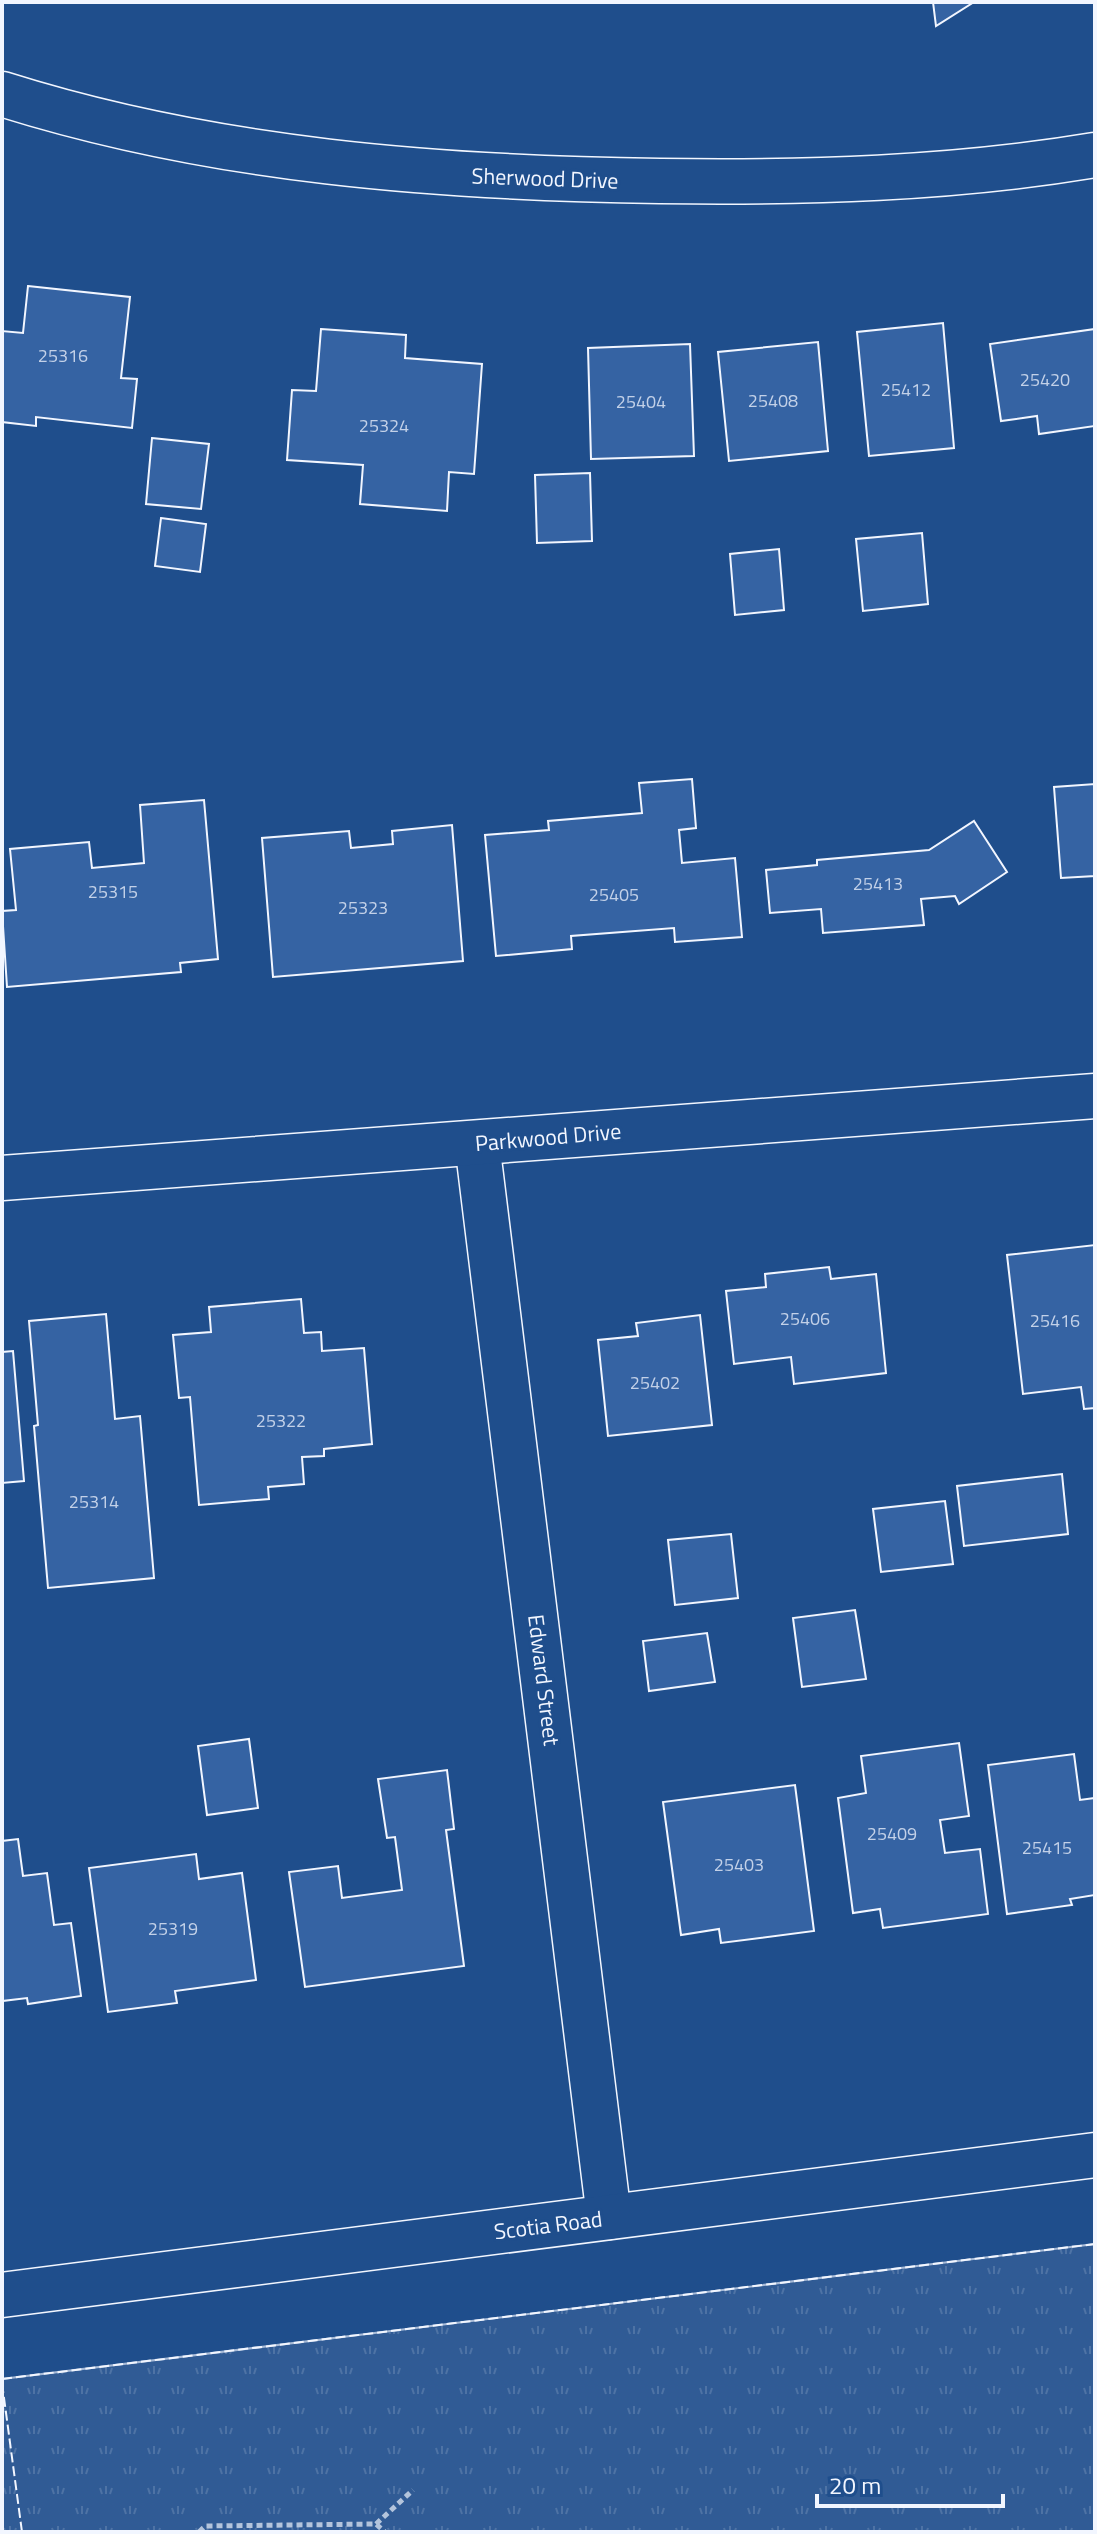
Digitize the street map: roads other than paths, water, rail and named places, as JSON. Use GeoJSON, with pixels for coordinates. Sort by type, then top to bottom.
{"type":"FeatureCollection","features":[{"type":"Feature","properties":{"kind":"street","name":"Sherwood Drive"},"geometry":{"type":"LineString","coordinates":[[2,94],[144,131],[284,156],[430,173],[561,180],[835,180],[1095,155]]}},
{"type":"Feature","properties":{"kind":"street","name":"Parkwood Drive"},"geometry":{"type":"LineString","coordinates":[[2,1178],[1095,1096]]}},
{"type":"Feature","properties":{"kind":"street","name":"Edward Street"},"geometry":{"type":"LineString","coordinates":[[477,1143],[609,2217]]}},
{"type":"Feature","properties":{"kind":"street","name":"Scotia Road"},"geometry":{"type":"LineString","coordinates":[[2,2295],[1095,2155]]}}]}
